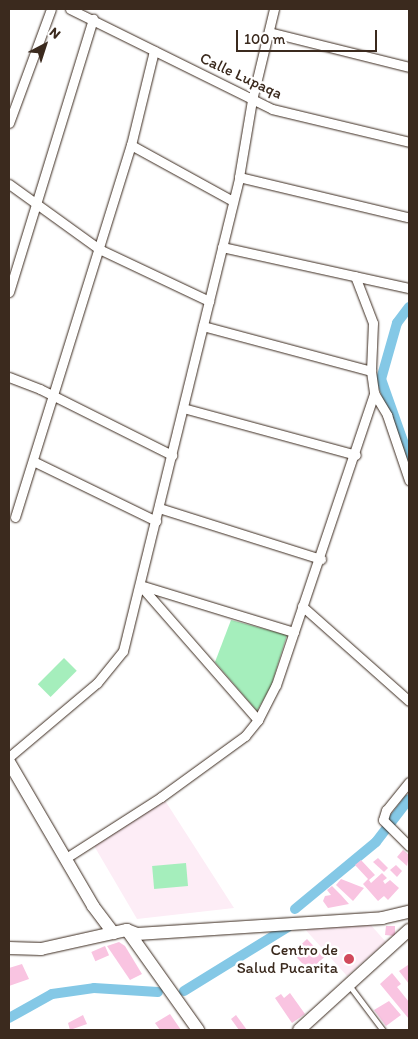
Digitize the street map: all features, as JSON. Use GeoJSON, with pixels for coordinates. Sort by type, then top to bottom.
{"type":"FeatureCollection","features":[{"type":"Feature","properties":{"kind":"street"},"geometry":{"type":"LineString","coordinates":[[9,123],[51,9]]}},
{"type":"Feature","properties":{"kind":"street","name":"Calle Lupaqa"},"geometry":{"type":"LineString","coordinates":[[70,9],[272,109],[409,142]]}},
{"type":"Feature","properties":{"kind":"street"},"geometry":{"type":"LineString","coordinates":[[9,757],[112,667],[123,651],[239,177],[252,100],[274,9]]}},
{"type":"Feature","properties":{"kind":"street"},"geometry":{"type":"LineString","coordinates":[[9,292],[38,204],[92,19]]}},
{"type":"Feature","properties":{"kind":"street"},"geometry":{"type":"LineString","coordinates":[[269,32],[409,67]]}},
{"type":"Feature","properties":{"kind":"street"},"geometry":{"type":"LineString","coordinates":[[15,517],[131,145],[154,50]]}},
{"type":"Feature","properties":{"kind":"street"},"geometry":{"type":"LineString","coordinates":[[131,145],[233,201]]}},
{"type":"Feature","properties":{"kind":"street"},"geometry":{"type":"LineString","coordinates":[[239,177],[407,216]]}},
{"type":"Feature","properties":{"kind":"street"},"geometry":{"type":"LineString","coordinates":[[9,184],[99,249],[209,301]]}},
{"type":"Feature","properties":{"kind":"street"},"geometry":{"type":"LineString","coordinates":[[222,247],[409,288]]}},
{"type":"Feature","properties":{"kind":"street"},"geometry":{"type":"LineString","coordinates":[[355,276],[373,324],[371,371],[374,393],[387,415],[409,480]]}},
{"type":"Feature","properties":{"kind":"street"},"geometry":{"type":"LineString","coordinates":[[203,326],[371,371]]}},
{"type":"Feature","properties":{"kind":"street"},"geometry":{"type":"LineString","coordinates":[[9,377],[53,396],[172,455]]}},
{"type":"Feature","properties":{"kind":"street"},"geometry":{"type":"LineString","coordinates":[[66,858],[161,797],[245,736],[258,720],[276,685],[302,606],[321,559],[356,455],[374,393]]}},
{"type":"Feature","properties":{"kind":"street"},"geometry":{"type":"LineString","coordinates":[[184,408],[356,455]]}},
{"type":"Feature","properties":{"kind":"street"},"geometry":{"type":"LineString","coordinates":[[33,461],[156,521]]}},
{"type":"Feature","properties":{"kind":"street"},"geometry":{"type":"LineString","coordinates":[[159,508],[321,559]]}},
{"type":"Feature","properties":{"kind":"street"},"geometry":{"type":"LineString","coordinates":[[140,585],[294,632]]}},
{"type":"Feature","properties":{"kind":"street"},"geometry":{"type":"LineString","coordinates":[[140,585],[258,720]]}},
{"type":"Feature","properties":{"kind":"street"},"geometry":{"type":"LineString","coordinates":[[302,606],[409,701]]}},
{"type":"Feature","properties":{"kind":"street"},"geometry":{"type":"LineString","coordinates":[[11,771],[113,933]]}},
{"type":"Feature","properties":{"kind":"street"},"geometry":{"type":"LineString","coordinates":[[409,782],[386,810],[383,820],[409,846]]}},
{"type":"Feature","properties":{"kind":"street"},"geometry":{"type":"LineString","coordinates":[[9,948],[41,949],[127,930],[137,934],[382,918],[409,912]]}},
{"type":"Feature","properties":{"kind":"street"},"geometry":{"type":"LineString","coordinates":[[127,930],[198,1030]]}},
{"type":"Feature","properties":{"kind":"street"},"geometry":{"type":"LineString","coordinates":[[299,1030],[350,986],[409,930]]}},
{"type":"Feature","properties":{"kind":"lane"},"geometry":{"type":"LineString","coordinates":[[350,986],[383,1030]]}},
{"type":"Feature","properties":{"kind":"shaded area"},"geometry":{"type":"Polygon","coordinates":[[[164,799],[234,908],[137,919],[93,844],[164,799]]]}},
{"type":"Feature","properties":{"kind":"shaded area","name":"Centro de Salud Pucarita"},"geometry":{"type":"Polygon","coordinates":[[[369,923],[386,942],[347,976],[303,927],[369,923]]]}},
{"type":"Feature","properties":{"kind":"green space"},"geometry":{"type":"Polygon","coordinates":[[[231,620],[287,635],[271,686],[257,711],[215,662],[231,620]]]}},
{"type":"Feature","properties":{"kind":"green space"},"geometry":{"type":"Polygon","coordinates":[[[64,658],[77,671],[51,697],[38,684],[64,658]]]}},
{"type":"Feature","properties":{"kind":"green space"},"geometry":{"type":"Polygon","coordinates":[[[186,863],[188,886],[154,889],[152,866],[186,863]]]}},
{"type":"Feature","properties":{"kind":"building"},"geometry":{"type":"Polygon","coordinates":[[[403,850],[409,855],[407,866],[397,857],[403,850]]]}},
{"type":"Feature","properties":{"kind":"building"},"geometry":{"type":"Polygon","coordinates":[[[378,858],[388,868],[384,872],[373,862],[378,858]]]}},
{"type":"Feature","properties":{"kind":"building"},"geometry":{"type":"Polygon","coordinates":[[[361,860],[375,875],[369,880],[371,883],[382,873],[387,878],[383,881],[385,884],[390,880],[399,888],[388,900],[384,896],[378,901],[363,884],[368,879],[355,865],[361,860]]]}},
{"type":"Feature","properties":{"kind":"building"},"geometry":{"type":"Polygon","coordinates":[[[396,865],[402,871],[397,877],[390,870],[396,865]]]}},
{"type":"Feature","properties":{"kind":"building"},"geometry":{"type":"Polygon","coordinates":[[[341,879],[364,888],[353,901],[336,885],[341,879]]]}},
{"type":"Feature","properties":{"kind":"building"},"geometry":{"type":"Polygon","coordinates":[[[332,886],[349,904],[328,908],[323,901],[325,896],[331,895],[327,890],[332,886]]]}},
{"type":"Feature","properties":{"kind":"building"},"geometry":{"type":"Polygon","coordinates":[[[386,926],[395,926],[395,936],[385,935],[386,926]]]}},
{"type":"Feature","properties":{"kind":"building"},"geometry":{"type":"Polygon","coordinates":[[[307,939],[324,957],[309,971],[292,953],[307,939]]]}},
{"type":"Feature","properties":{"kind":"building"},"geometry":{"type":"Polygon","coordinates":[[[119,942],[125,946],[142,974],[130,980],[107,946],[119,942]]]}},
{"type":"Feature","properties":{"kind":"building"},"geometry":{"type":"Polygon","coordinates":[[[105,946],[109,955],[95,961],[91,952],[105,946]]]}},
{"type":"Feature","properties":{"kind":"building"},"geometry":{"type":"Polygon","coordinates":[[[22,964],[29,979],[9,986],[9,968],[22,964]]]}},
{"type":"Feature","properties":{"kind":"building"},"geometry":{"type":"Polygon","coordinates":[[[408,965],[409,967],[409,984],[399,971],[408,965]]]}},
{"type":"Feature","properties":{"kind":"building"},"geometry":{"type":"Polygon","coordinates":[[[392,973],[401,984],[397,987],[409,1002],[409,1019],[380,984],[392,973]]]}},
{"type":"Feature","properties":{"kind":"building"},"geometry":{"type":"Polygon","coordinates":[[[290,993],[305,1014],[292,1023],[275,998],[281,994],[284,998],[290,993]]]}},
{"type":"Feature","properties":{"kind":"building"},"geometry":{"type":"Polygon","coordinates":[[[389,1001],[401,1015],[386,1026],[374,1010],[389,1001]]]}},
{"type":"Feature","properties":{"kind":"building"},"geometry":{"type":"Polygon","coordinates":[[[170,1014],[181,1030],[160,1030],[155,1023],[170,1014]]]}},
{"type":"Feature","properties":{"kind":"building"},"geometry":{"type":"Polygon","coordinates":[[[83,1015],[87,1024],[70,1030],[68,1023],[83,1015]]]}},
{"type":"Feature","properties":{"kind":"building"},"geometry":{"type":"Polygon","coordinates":[[[236,1015],[247,1030],[239,1030],[231,1019],[236,1015]]]}},
{"type":"Feature","properties":{"kind":"waterway"},"geometry":{"type":"LineString","coordinates":[[409,307],[397,323],[381,379],[409,458]]}},
{"type":"Feature","properties":{"kind":"waterway"},"geometry":{"type":"LineString","coordinates":[[295,909],[376,842],[409,799]]}},
{"type":"Feature","properties":{"kind":"waterway"},"geometry":{"type":"LineString","coordinates":[[184,991],[288,927]]}},
{"type":"Feature","properties":{"kind":"waterway"},"geometry":{"type":"LineString","coordinates":[[9,1018],[52,994],[94,988],[158,992]]}},
{"type":"Feature","properties":{"kind":"place","name":"Centro de Salud Pucarita"},"geometry":{"type":"Point","coordinates":[349,959]}}]}
